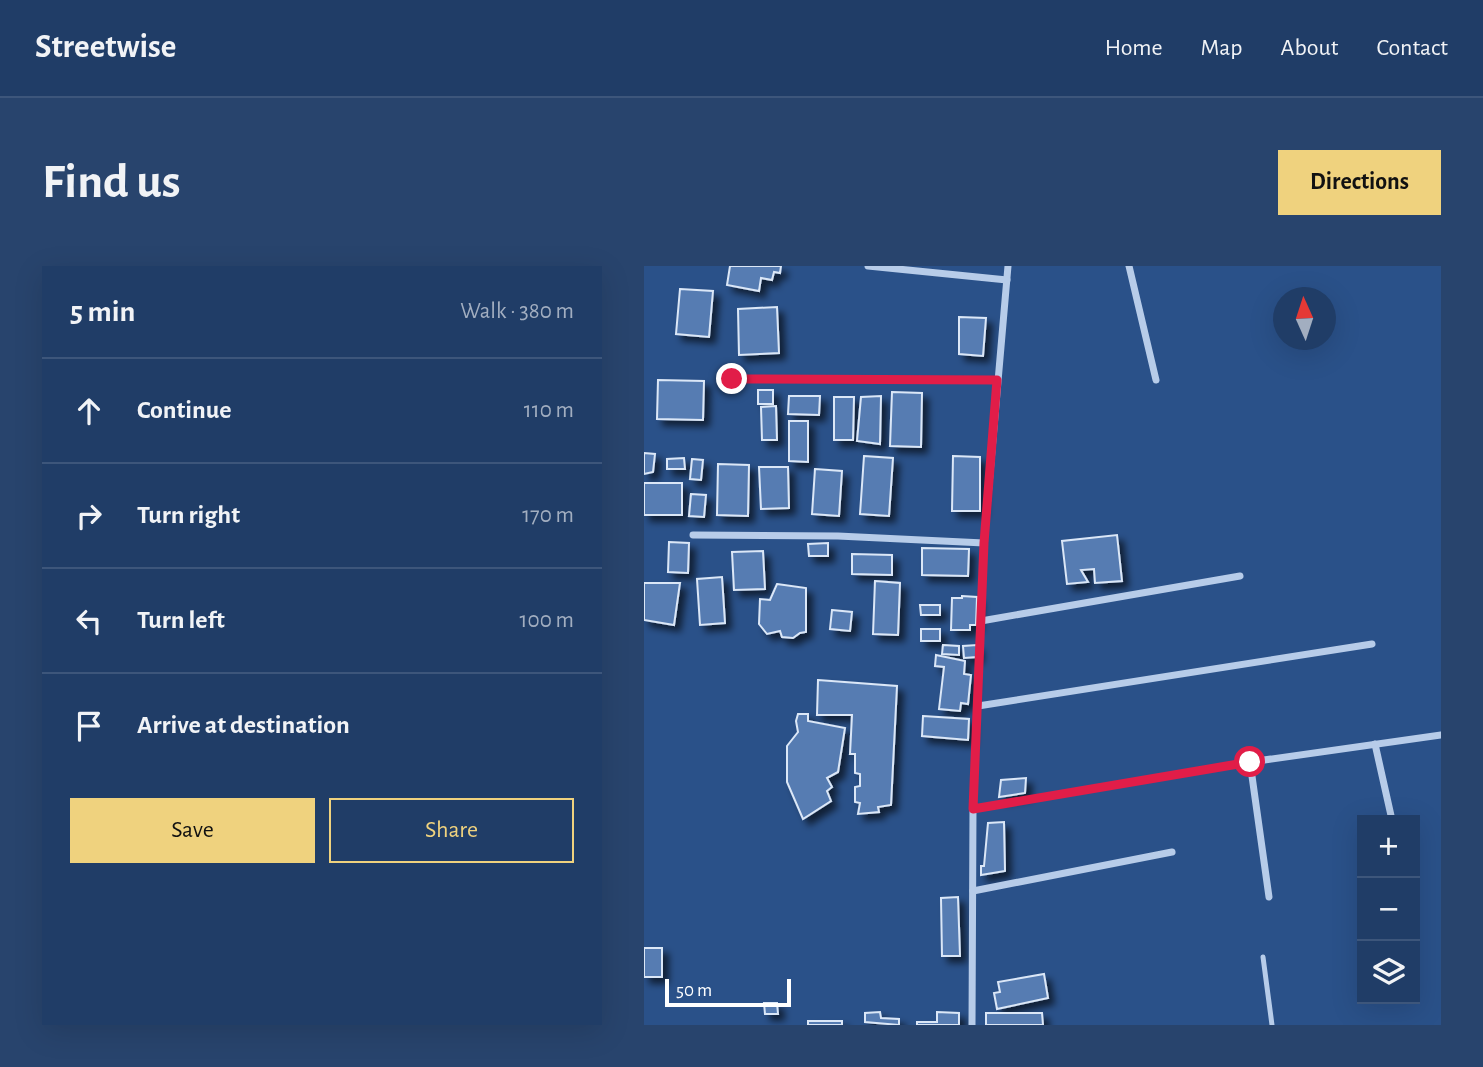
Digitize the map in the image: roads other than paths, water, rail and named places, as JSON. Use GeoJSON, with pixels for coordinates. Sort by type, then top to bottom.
{"type":"FeatureCollection","features":[{"type":"Feature","properties":{"kind":"street"},"geometry":{"type":"LineString","coordinates":[[868,266],[1007,280]]}},
{"type":"Feature","properties":{"kind":"street"},"geometry":{"type":"LineString","coordinates":[[972,1025],[973,809],[984,543],[1008,266]]}},
{"type":"Feature","properties":{"kind":"street"},"geometry":{"type":"LineString","coordinates":[[1129,266],[1156,380]]}},
{"type":"Feature","properties":{"kind":"street"},"geometry":{"type":"LineString","coordinates":[[732,379],[997,380]]}},
{"type":"Feature","properties":{"kind":"street"},"geometry":{"type":"LineString","coordinates":[[693,535],[838,536],[984,543]]}},
{"type":"Feature","properties":{"kind":"street"},"geometry":{"type":"LineString","coordinates":[[981,621],[1240,576]]}},
{"type":"Feature","properties":{"kind":"street"},"geometry":{"type":"LineString","coordinates":[[978,706],[1372,644]]}},
{"type":"Feature","properties":{"kind":"street"},"geometry":{"type":"LineString","coordinates":[[973,809],[1250,762],[1441,735]]}},
{"type":"Feature","properties":{"kind":"street"},"geometry":{"type":"LineString","coordinates":[[1375,744],[1391,815]]}},
{"type":"Feature","properties":{"kind":"street"},"geometry":{"type":"LineString","coordinates":[[1250,762],[1269,897]]}},
{"type":"Feature","properties":{"kind":"street"},"geometry":{"type":"LineString","coordinates":[[973,891],[1172,852]]}},
{"type":"Feature","properties":{"kind":"lane"},"geometry":{"type":"LineString","coordinates":[[1263,957],[1272,1025]]}}]}
